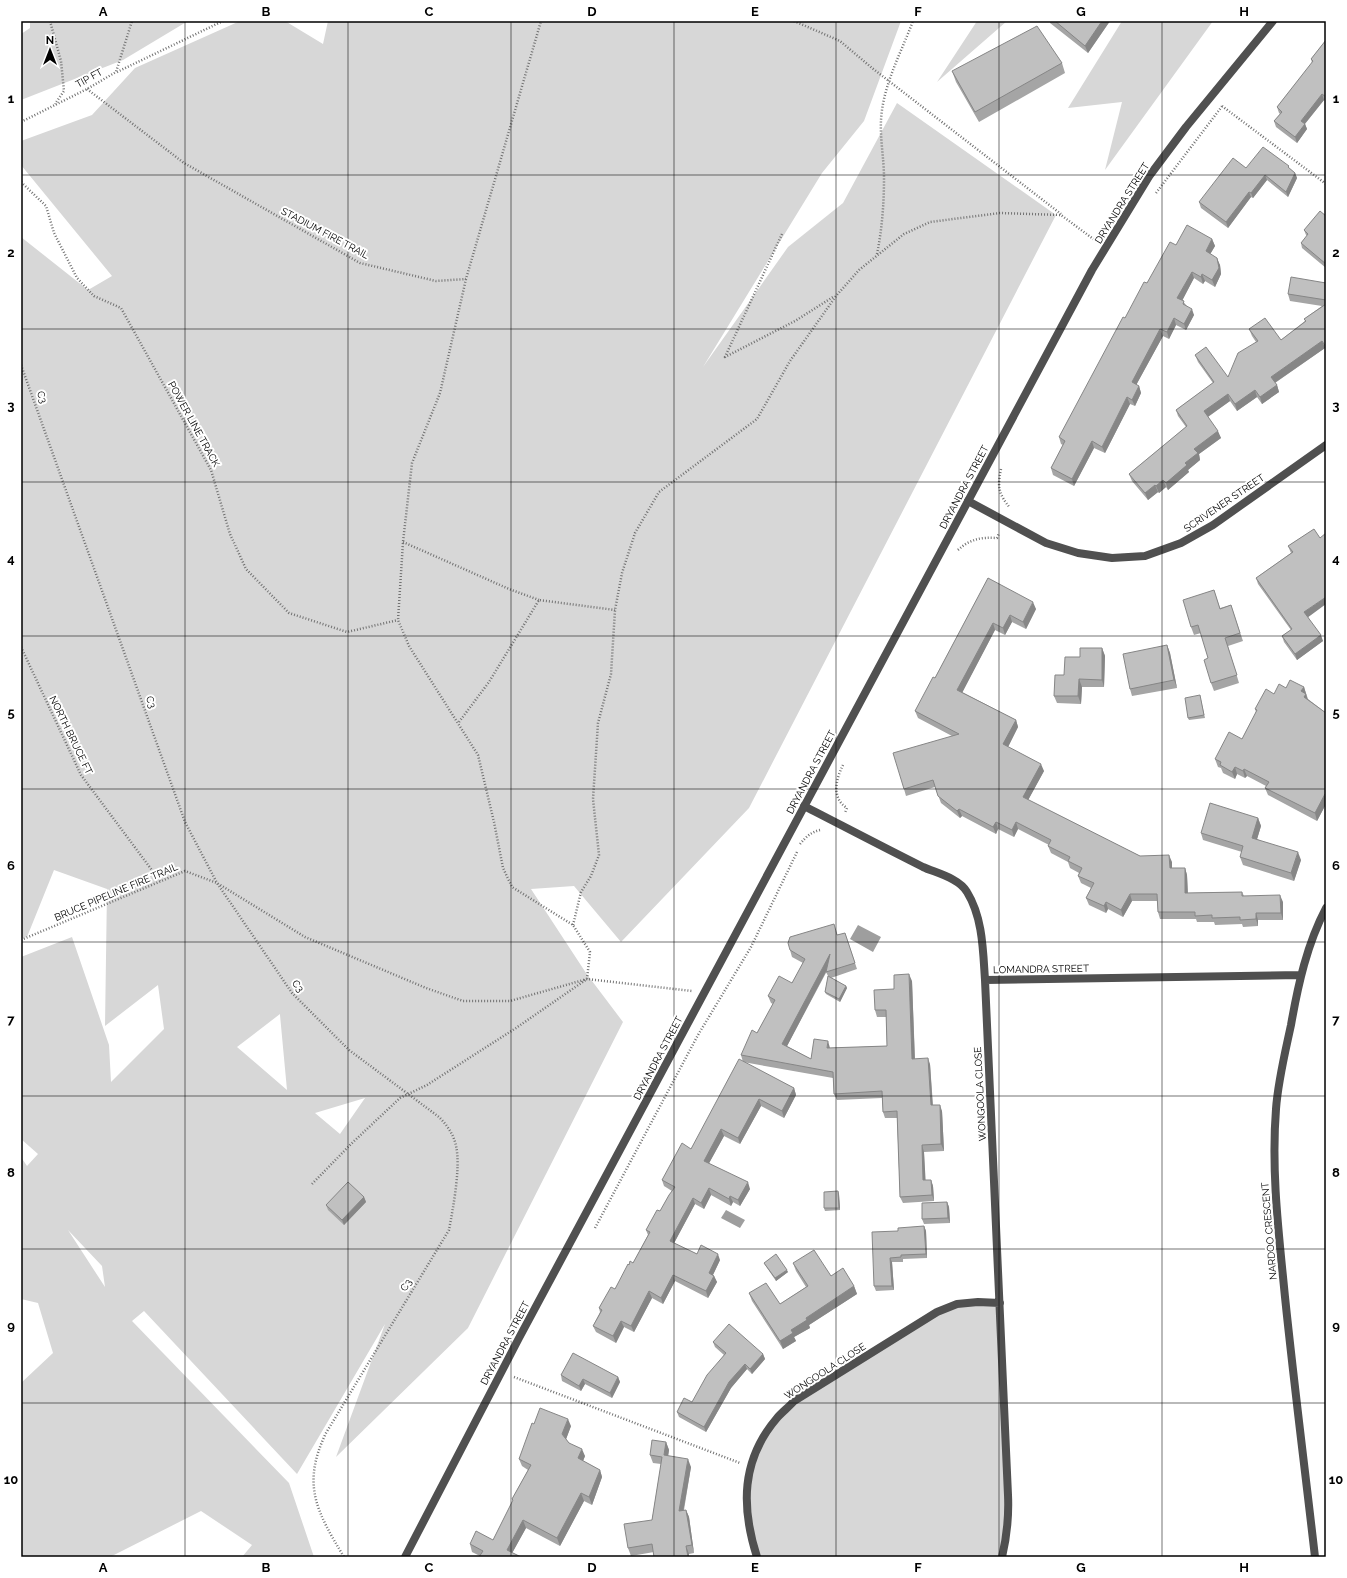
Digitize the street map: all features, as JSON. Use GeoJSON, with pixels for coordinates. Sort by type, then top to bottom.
{"type":"FeatureCollection","features":[{"type":"Feature","properties":{"kind":"street","name":"DRYANDRA STREET"},"geometry":{"type":"LineString","coordinates":[[405,1557],[516,1344],[968,501],[1106,247],[1150,175],[1186,127],[1273,21]]}},
{"type":"Feature","properties":{"kind":"street","name":"SCRIVENER STREET"},"geometry":{"type":"LineString","coordinates":[[968,501],[1046,543],[1078,553],[1112,558],[1145,556],[1181,543],[1213,525],[1326,445]]}},
{"type":"Feature","properties":{"kind":"street","name":"LOMANDRA STREET"},"geometry":{"type":"LineString","coordinates":[[804,806],[925,868],[949,877],[966,890],[976,908],[981,934],[985,980],[1301,975]]}},
{"type":"Feature","properties":{"kind":"street","name":"NARDOO CRESCENT"},"geometry":{"type":"LineString","coordinates":[[1315,1557],[1293,1372],[1275,1195],[1276,1109],[1301,975],[1320,920],[1326,908]]}},
{"type":"Feature","properties":{"kind":"street","name":"WONGOOLA CLOSE"},"geometry":{"type":"LineString","coordinates":[[985,980],[1009,1517],[1007,1537],[1002,1557]]}},
{"type":"Feature","properties":{"kind":"street","name":"WONGOOLA CLOSE"},"geometry":{"type":"LineString","coordinates":[[757,1557],[750,1535],[746,1510],[747,1484],[752,1459],[763,1437],[777,1418],[794,1401],[936,1312],[957,1304],[1000,1302]]}},
{"type":"Feature","properties":{"kind":"path"},"geometry":{"type":"LineString","coordinates":[[50,21],[61,61],[64,92],[54,105]]}},
{"type":"Feature","properties":{"kind":"path","name":"TIP FT"},"geometry":{"type":"LineString","coordinates":[[21,122],[87,89],[116,72],[132,21]]}},
{"type":"Feature","properties":{"kind":"path"},"geometry":{"type":"LineString","coordinates":[[116,72],[223,21]]}},
{"type":"Feature","properties":{"kind":"path"},"geometry":{"type":"LineString","coordinates":[[541,21],[466,279],[440,393],[412,463],[403,542],[398,620],[410,646],[459,722],[478,755],[494,822],[502,868],[512,887],[574,925],[590,952],[587,979]]}},
{"type":"Feature","properties":{"kind":"path"},"geometry":{"type":"LineString","coordinates":[[794,21],[840,41],[1061,215],[1106,247]]}},
{"type":"Feature","properties":{"kind":"path"},"geometry":{"type":"LineString","coordinates":[[877,255],[882,228],[884,178],[881,119],[889,80],[913,21]]}},
{"type":"Feature","properties":{"kind":"path","name":"STADIUM FIRE TRAIL"},"geometry":{"type":"LineString","coordinates":[[87,89],[184,163],[360,263],[436,281],[466,279]]}},
{"type":"Feature","properties":{"kind":"path"},"geometry":{"type":"LineString","coordinates":[[1153,197],[1227,100]]}},
{"type":"Feature","properties":{"kind":"path"},"geometry":{"type":"LineString","coordinates":[[1222,106],[1326,184]]}},
{"type":"Feature","properties":{"kind":"path","name":"POWER LINE TRACK"},"geometry":{"type":"LineString","coordinates":[[21,182],[46,206],[54,233],[77,278],[94,296],[121,308],[211,470],[230,534],[246,569],[289,613],[347,632],[398,620]]}},
{"type":"Feature","properties":{"kind":"path"},"geometry":{"type":"LineString","coordinates":[[574,925],[581,892],[591,876],[599,855],[593,799],[598,723],[611,674],[615,610],[622,573],[635,533],[659,492],[757,419],[790,361],[836,296],[859,270],[904,234],[930,222],[1000,213],[1061,215]]}},
{"type":"Feature","properties":{"kind":"path"},"geometry":{"type":"LineString","coordinates":[[782,234],[725,357],[795,321],[836,296]]}},
{"type":"Feature","properties":{"kind":"path","name":"C3"},"geometry":{"type":"LineString","coordinates":[[21,365],[185,822],[217,883],[292,993],[349,1050],[439,1117],[448,1127],[454,1138],[458,1155],[454,1204],[449,1230],[326,1433],[319,1446],[315,1461],[314,1491],[317,1506],[322,1520],[344,1557]]}},
{"type":"Feature","properties":{"kind":"path"},"geometry":{"type":"LineString","coordinates":[[1002,467],[999,480],[999,489],[1002,497],[1011,509]]}},
{"type":"Feature","properties":{"kind":"path"},"geometry":{"type":"LineString","coordinates":[[954,556],[958,550],[976,538],[997,538]]}},
{"type":"Feature","properties":{"kind":"path"},"geometry":{"type":"LineString","coordinates":[[403,542],[539,600],[615,610]]}},
{"type":"Feature","properties":{"kind":"path"},"geometry":{"type":"LineString","coordinates":[[459,722],[489,682],[539,600]]}},
{"type":"Feature","properties":{"kind":"path","name":"NORTH BRUCE FT"},"geometry":{"type":"LineString","coordinates":[[21,647],[81,775],[160,881]]}},
{"type":"Feature","properties":{"kind":"path"},"geometry":{"type":"LineString","coordinates":[[594,1229],[698,1035],[751,947],[801,843],[814,831],[825,829],[839,830],[847,808],[841,804],[836,792],[836,784],[837,776],[844,764]]}},
{"type":"Feature","properties":{"kind":"path","name":"BRUCE PIPELINE FIRE TRAIL"},"geometry":{"type":"LineString","coordinates":[[21,940],[185,871],[217,883],[305,937],[426,988],[464,1001],[510,1002],[587,979]]}},
{"type":"Feature","properties":{"kind":"path"},"geometry":{"type":"LineString","coordinates":[[312,1184],[351,1144],[400,1098],[427,1085],[516,1028],[587,979],[704,993]]}},
{"type":"Feature","properties":{"kind":"path"},"geometry":{"type":"LineString","coordinates":[[510,1384],[517,1371]]}},
{"type":"Feature","properties":{"kind":"path"},"geometry":{"type":"LineString","coordinates":[[514,1377],[750,1467]]}},
{"type":"Feature","properties":{"kind":"shaded area"},"geometry":{"type":"Polygon","coordinates":[[[30,21],[188,21],[123,60],[21,100],[21,34],[30,28],[30,21]]]}},
{"type":"Feature","properties":{"kind":"shaded area"},"geometry":{"type":"Polygon","coordinates":[[[240,21],[285,21],[323,44],[328,21],[901,21],[864,121],[822,173],[703,367],[788,247],[843,203],[897,103],[1056,215],[749,808],[621,942],[574,886],[531,889],[586,973],[623,1022],[468,1328],[336,1457],[385,1324],[297,1474],[144,1311],[132,1321],[289,1483],[314,1557],[242,1557],[252,1545],[201,1511],[110,1557],[21,1557],[21,1383],[53,1353],[38,1303],[21,1299],[21,1157],[27,1166],[38,1154],[21,1139],[21,957],[72,937],[109,1045],[111,1082],[164,1029],[158,985],[105,1026],[107,889],[54,870],[27,937],[21,938],[21,237],[88,290],[112,276],[21,165],[21,141],[92,115],[135,68],[240,21]],[[280,1015],[237,1047],[287,1090],[280,1015]],[[365,1098],[315,1113],[340,1134],[365,1098]],[[68,1230],[105,1287],[102,1266],[68,1230]]]}},
{"type":"Feature","properties":{"kind":"shaded area"},"geometry":{"type":"Polygon","coordinates":[[[977,21],[1007,21],[937,82],[977,21]]]}},
{"type":"Feature","properties":{"kind":"shaded area"},"geometry":{"type":"Polygon","coordinates":[[[1122,21],[1213,21],[1105,170],[1122,102],[1068,108],[1122,21]]]}},
{"type":"Feature","properties":{"kind":"shaded area"},"geometry":{"type":"Polygon","coordinates":[[[858,925],[881,937],[873,952],[850,939],[858,925]]]}},
{"type":"Feature","properties":{"kind":"shaded area"},"geometry":{"type":"Polygon","coordinates":[[[726,1210],[745,1220],[740,1228],[721,1218],[726,1210]]]}},
{"type":"Feature","properties":{"kind":"shaded area"},"geometry":{"type":"Polygon","coordinates":[[[1000,1303],[1008,1495],[1002,1557],[757,1557],[747,1484],[763,1437],[794,1401],[957,1304],[1000,1303]]]}},
{"type":"Feature","properties":{"kind":"building"},"geometry":{"type":"Polygon","coordinates":[[[1055,21],[1102,21],[1085,46],[1055,21]]]}},
{"type":"Feature","properties":{"kind":"building"},"geometry":{"type":"Polygon","coordinates":[[[1037,26],[1062,63],[975,112],[952,71],[1037,26]]]}},
{"type":"Feature","properties":{"kind":"building"},"geometry":{"type":"Polygon","coordinates":[[[1326,40],[1326,97],[1322,94],[1301,121],[1305,124],[1295,137],[1274,121],[1282,112],[1277,107],[1313,61],[1311,59],[1326,40]]]}},
{"type":"Feature","properties":{"kind":"building"},"geometry":{"type":"Polygon","coordinates":[[[1263,147],[1289,166],[1288,167],[1295,173],[1286,192],[1265,175],[1251,193],[1249,192],[1226,222],[1199,202],[1233,158],[1246,168],[1263,147]]]}},
{"type":"Feature","properties":{"kind":"building"},"geometry":{"type":"Polygon","coordinates":[[[1320,211],[1326,216],[1326,264],[1301,243],[1308,234],[1304,230],[1320,211]]]}},
{"type":"Feature","properties":{"kind":"building"},"geometry":{"type":"Polygon","coordinates":[[[1187,225],[1212,239],[1206,251],[1217,258],[1219,268],[1212,280],[1202,274],[1201,277],[1192,272],[1177,298],[1184,301],[1183,304],[1192,309],[1184,324],[1174,318],[1167,332],[1160,329],[1132,382],[1139,386],[1132,400],[1127,397],[1102,447],[1092,441],[1072,479],[1051,468],[1065,441],[1059,437],[1123,317],[1125,318],[1144,282],[1147,283],[1170,242],[1176,245],[1187,225]]]}},
{"type":"Feature","properties":{"kind":"building"},"geometry":{"type":"Polygon","coordinates":[[[1291,277],[1326,283],[1326,300],[1288,294],[1291,277]]]}},
{"type":"Feature","properties":{"kind":"building"},"geometry":{"type":"Polygon","coordinates":[[[1326,304],[1326,347],[1322,341],[1271,377],[1277,385],[1260,397],[1255,390],[1235,404],[1228,394],[1204,411],[1218,431],[1194,449],[1198,453],[1185,463],[1187,465],[1166,483],[1163,480],[1145,493],[1129,474],[1187,426],[1176,410],[1214,382],[1195,355],[1206,347],[1228,377],[1238,353],[1258,341],[1249,329],[1265,318],[1281,340],[1306,321],[1304,319],[1326,304]]]}},
{"type":"Feature","properties":{"kind":"building"},"geometry":{"type":"Polygon","coordinates":[[[1314,529],[1320,538],[1326,533],[1326,597],[1304,612],[1321,635],[1295,654],[1282,636],[1292,629],[1256,578],[1293,552],[1288,546],[1314,529]]]}},
{"type":"Feature","properties":{"kind":"building"},"geometry":{"type":"Polygon","coordinates":[[[988,578],[1033,602],[1023,622],[1010,615],[1003,628],[993,623],[957,690],[1016,720],[1003,744],[1041,764],[1023,797],[1140,856],[1169,855],[1170,868],[1185,868],[1185,893],[1242,892],[1242,896],[1280,895],[1281,913],[1256,913],[1256,919],[1240,920],[1240,917],[1212,918],[1212,915],[1195,916],[1195,912],[1158,912],[1157,894],[1130,894],[1121,910],[1106,902],[1104,906],[1086,898],[1094,883],[1078,876],[1082,868],[1068,861],[1070,857],[1048,846],[1051,840],[1016,822],[1012,830],[996,822],[993,827],[959,809],[957,811],[938,796],[933,780],[904,789],[893,753],[959,734],[915,711],[933,677],[935,678],[988,578]]]}},
{"type":"Feature","properties":{"kind":"building"},"geometry":{"type":"Polygon","coordinates":[[[1214,590],[1220,609],[1231,605],[1240,633],[1225,638],[1237,675],[1211,683],[1204,660],[1208,658],[1198,625],[1191,627],[1183,600],[1214,590]]]}},
{"type":"Feature","properties":{"kind":"building"},"geometry":{"type":"Polygon","coordinates":[[[1167,645],[1174,680],[1130,689],[1123,654],[1167,645]]]}},
{"type":"Feature","properties":{"kind":"building"},"geometry":{"type":"Polygon","coordinates":[[[1080,648],[1102,648],[1102,680],[1079,679],[1078,696],[1054,696],[1055,675],[1064,675],[1065,657],[1080,657],[1080,648]]]}},
{"type":"Feature","properties":{"kind":"building"},"geometry":{"type":"Polygon","coordinates":[[[1290,680],[1304,687],[1301,691],[1306,694],[1304,697],[1326,713],[1326,795],[1325,794],[1315,813],[1265,788],[1269,782],[1244,769],[1243,771],[1235,767],[1232,772],[1220,765],[1221,762],[1215,759],[1229,732],[1242,739],[1257,710],[1255,709],[1266,689],[1274,694],[1279,684],[1286,688],[1290,680]]]}},
{"type":"Feature","properties":{"kind":"building"},"geometry":{"type":"Polygon","coordinates":[[[1200,695],[1204,715],[1188,718],[1185,698],[1200,695]]]}},
{"type":"Feature","properties":{"kind":"building"},"geometry":{"type":"Polygon","coordinates":[[[1210,803],[1258,818],[1252,838],[1298,852],[1291,873],[1240,857],[1243,846],[1201,833],[1210,803]]]}},
{"type":"Feature","properties":{"kind":"building"},"geometry":{"type":"Polygon","coordinates":[[[834,924],[837,935],[845,933],[855,963],[826,972],[830,954],[782,1044],[811,1059],[814,1039],[828,1041],[827,1048],[887,1046],[886,1010],[875,1010],[874,990],[894,989],[894,975],[909,974],[912,1059],[928,1058],[931,1105],[940,1105],[941,1144],[922,1145],[923,1180],[931,1180],[932,1195],[900,1197],[897,1111],[883,1112],[882,1091],[834,1094],[833,1072],[741,1055],[752,1030],[757,1033],[775,1000],[768,996],[779,976],[792,983],[805,959],[790,950],[788,943],[790,937],[834,924]]]}},
{"type":"Feature","properties":{"kind":"building"},"geometry":{"type":"Polygon","coordinates":[[[828,976],[846,986],[839,999],[825,992],[828,976]]]}},
{"type":"Feature","properties":{"kind":"building"},"geometry":{"type":"Polygon","coordinates":[[[739,1059],[794,1088],[782,1111],[759,1099],[738,1138],[721,1129],[704,1161],[748,1182],[738,1200],[730,1196],[729,1199],[709,1188],[701,1203],[693,1198],[670,1241],[697,1254],[701,1245],[718,1254],[709,1273],[714,1276],[706,1291],[673,1275],[661,1298],[649,1291],[631,1326],[621,1321],[613,1336],[593,1326],[602,1310],[599,1308],[611,1287],[615,1289],[630,1261],[633,1263],[650,1232],[646,1230],[657,1210],[660,1211],[675,1187],[662,1180],[682,1143],[691,1149],[739,1059]]]}},
{"type":"Feature","properties":{"kind":"building"},"geometry":{"type":"Polygon","coordinates":[[[348,1182],[364,1197],[342,1220],[326,1205],[348,1182]]]}},
{"type":"Feature","properties":{"kind":"building"},"geometry":{"type":"Polygon","coordinates":[[[838,1191],[839,1208],[824,1208],[824,1192],[838,1191]]]}},
{"type":"Feature","properties":{"kind":"building"},"geometry":{"type":"Polygon","coordinates":[[[947,1202],[948,1218],[922,1219],[922,1203],[947,1202]]]}},
{"type":"Feature","properties":{"kind":"building"},"geometry":{"type":"Polygon","coordinates":[[[924,1226],[926,1254],[901,1255],[901,1257],[890,1258],[892,1286],[874,1286],[872,1232],[898,1231],[898,1228],[924,1226]]]}},
{"type":"Feature","properties":{"kind":"building"},"geometry":{"type":"Polygon","coordinates":[[[814,1250],[831,1276],[843,1268],[854,1286],[806,1318],[807,1320],[791,1330],[793,1333],[780,1341],[749,1293],[766,1283],[780,1304],[808,1286],[793,1263],[814,1250]]]}},
{"type":"Feature","properties":{"kind":"building"},"geometry":{"type":"Polygon","coordinates":[[[776,1254],[787,1270],[775,1278],[764,1263],[776,1254]]]}},
{"type":"Feature","properties":{"kind":"building"},"geometry":{"type":"Polygon","coordinates":[[[729,1324],[763,1354],[750,1369],[745,1364],[729,1382],[704,1427],[677,1412],[684,1398],[692,1402],[707,1375],[726,1353],[713,1342],[729,1324]]]}},
{"type":"Feature","properties":{"kind":"building"},"geometry":{"type":"Polygon","coordinates":[[[573,1353],[618,1377],[610,1393],[583,1379],[579,1386],[561,1375],[573,1353]]]}},
{"type":"Feature","properties":{"kind":"building"},"geometry":{"type":"Polygon","coordinates":[[[540,1408],[568,1419],[562,1434],[569,1443],[582,1449],[578,1458],[600,1470],[589,1497],[581,1493],[557,1538],[523,1520],[507,1550],[521,1557],[479,1557],[483,1551],[470,1544],[476,1531],[493,1540],[513,1500],[512,1499],[531,1465],[519,1459],[532,1423],[534,1424],[540,1408]]]}},
{"type":"Feature","properties":{"kind":"building"},"geometry":{"type":"Polygon","coordinates":[[[652,1440],[666,1442],[664,1455],[688,1459],[679,1511],[686,1510],[692,1545],[686,1546],[688,1557],[654,1557],[652,1544],[628,1548],[624,1524],[652,1520],[662,1457],[650,1455],[652,1440]]]}}]}
